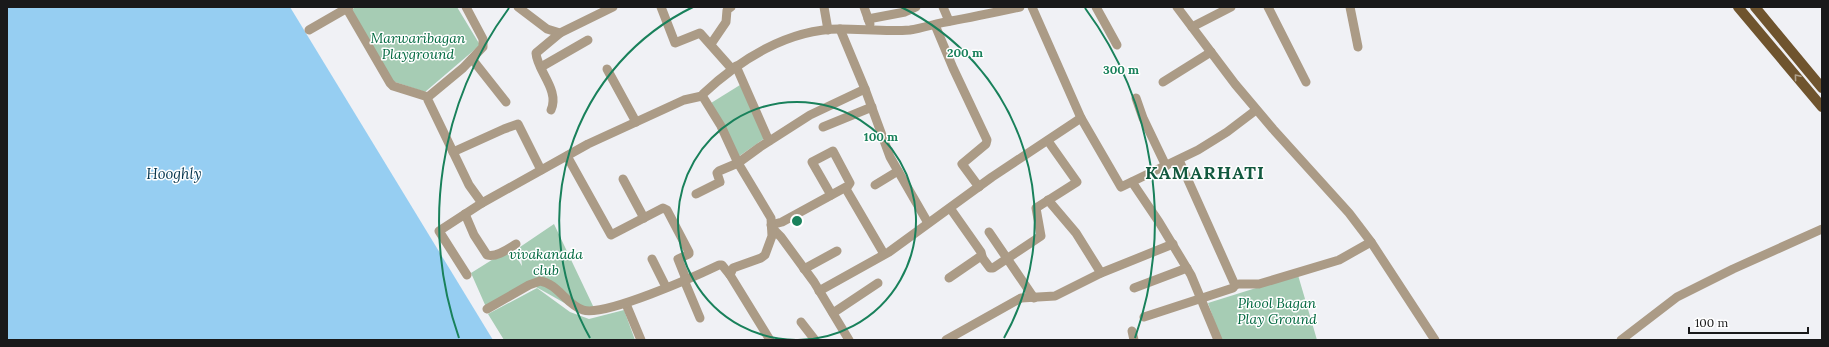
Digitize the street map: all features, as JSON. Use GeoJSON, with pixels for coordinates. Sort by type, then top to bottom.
{"type":"FeatureCollection","features":[{"type":"Feature","properties":{"kind":"main road"},"geometry":{"type":"LineString","coordinates":[[1738,7],[1822,107]]}},
{"type":"Feature","properties":{"kind":"main road"},"geometry":{"type":"LineString","coordinates":[[1755,7],[1822,88]]}},
{"type":"Feature","properties":{"kind":"street"},"geometry":{"type":"LineString","coordinates":[[428,97],[472,59],[483,47],[484,42],[466,7]]}},
{"type":"Feature","properties":{"kind":"street"},"geometry":{"type":"LineString","coordinates":[[518,7],[547,28],[560,33]]}},
{"type":"Feature","properties":{"kind":"street"},"geometry":{"type":"LineString","coordinates":[[551,110],[550,89],[536,52],[560,33],[613,7]]}},
{"type":"Feature","properties":{"kind":"street"},"geometry":{"type":"LineString","coordinates":[[661,7],[675,42],[699,32],[734,68],[769,141]]}},
{"type":"Feature","properties":{"kind":"street"},"geometry":{"type":"LineString","coordinates":[[824,7],[828,30]]}},
{"type":"Feature","properties":{"kind":"street"},"geometry":{"type":"LineString","coordinates":[[864,7],[873,31]]}},
{"type":"Feature","properties":{"kind":"street"},"geometry":{"type":"LineString","coordinates":[[868,19],[905,12],[916,7]]}},
{"type":"Feature","properties":{"kind":"street"},"geometry":{"type":"LineString","coordinates":[[943,7],[949,21]]}},
{"type":"Feature","properties":{"kind":"street"},"geometry":{"type":"LineString","coordinates":[[467,275],[439,231],[482,203],[567,156],[684,100],[702,96],[734,68],[762,50],[817,31],[840,29],[873,31],[910,30],[1020,7]]}},
{"type":"Feature","properties":{"kind":"street"},"geometry":{"type":"LineString","coordinates":[[1032,7],[1081,118],[1120,186],[1122,187],[1180,160],[1227,132],[1256,110]]}},
{"type":"Feature","properties":{"kind":"street"},"geometry":{"type":"LineString","coordinates":[[1096,7],[1117,45]]}},
{"type":"Feature","properties":{"kind":"street"},"geometry":{"type":"LineString","coordinates":[[1177,7],[1256,110],[1338,200],[1371,242],[1435,340]]}},
{"type":"Feature","properties":{"kind":"street"},"geometry":{"type":"LineString","coordinates":[[1192,27],[1230,7]]}},
{"type":"Feature","properties":{"kind":"street"},"geometry":{"type":"LineString","coordinates":[[1268,7],[1306,82]]}},
{"type":"Feature","properties":{"kind":"street"},"geometry":{"type":"LineString","coordinates":[[1350,7],[1358,47]]}},
{"type":"Feature","properties":{"kind":"street"},"geometry":{"type":"LineString","coordinates":[[309,30],[348,8],[390,83],[394,86],[428,97]]}},
{"type":"Feature","properties":{"kind":"street"},"geometry":{"type":"LineString","coordinates":[[711,44],[726,22],[729,8]]}},
{"type":"Feature","properties":{"kind":"street"},"geometry":{"type":"LineString","coordinates":[[935,25],[953,68],[987,140],[986,144],[962,164],[979,187]]}},
{"type":"Feature","properties":{"kind":"street"},"geometry":{"type":"LineString","coordinates":[[840,29],[866,89],[890,157],[928,223]]}},
{"type":"Feature","properties":{"kind":"street"},"geometry":{"type":"LineString","coordinates":[[541,67],[588,40]]}},
{"type":"Feature","properties":{"kind":"street"},"geometry":{"type":"LineString","coordinates":[[1163,82],[1211,52]]}},
{"type":"Feature","properties":{"kind":"street"},"geometry":{"type":"LineString","coordinates":[[472,59],[506,102]]}},
{"type":"Feature","properties":{"kind":"street"},"geometry":{"type":"LineString","coordinates":[[607,69],[636,122]]}},
{"type":"Feature","properties":{"kind":"street"},"geometry":{"type":"LineString","coordinates":[[696,194],[720,182],[717,173],[719,171],[738,164],[769,141],[810,114],[866,89]]}},
{"type":"Feature","properties":{"kind":"street"},"geometry":{"type":"LineString","coordinates":[[702,96],[721,126],[738,164],[768,212],[772,227],[770,241],[764,257],[733,268],[730,275]]}},
{"type":"Feature","properties":{"kind":"street"},"geometry":{"type":"LineString","coordinates":[[428,97],[428,101],[469,185],[482,203]]}},
{"type":"Feature","properties":{"kind":"street"},"geometry":{"type":"LineString","coordinates":[[1136,98],[1143,118],[1166,166]]}},
{"type":"Feature","properties":{"kind":"street"},"geometry":{"type":"LineString","coordinates":[[823,127],[872,107]]}},
{"type":"Feature","properties":{"kind":"street"},"geometry":{"type":"LineString","coordinates":[[819,291],[884,254],[1081,118]]}},
{"type":"Feature","properties":{"kind":"street"},"geometry":{"type":"LineString","coordinates":[[453,152],[518,124],[541,170]]}},
{"type":"Feature","properties":{"kind":"street"},"geometry":{"type":"LineString","coordinates":[[950,208],[991,268],[1040,236],[1041,234],[1035,211],[1040,205],[1076,183],[1077,180],[1048,141]]}},
{"type":"Feature","properties":{"kind":"street"},"geometry":{"type":"LineString","coordinates":[[772,227],[846,187],[850,183],[834,151],[812,162],[831,195]]}},
{"type":"Feature","properties":{"kind":"street"},"geometry":{"type":"LineString","coordinates":[[567,156],[610,234],[614,234],[663,208],[667,210],[689,253],[678,259],[700,318]]}},
{"type":"Feature","properties":{"kind":"street"},"geometry":{"type":"LineString","coordinates":[[1180,160],[1236,286]]}},
{"type":"Feature","properties":{"kind":"street"},"geometry":{"type":"LineString","coordinates":[[875,185],[898,171]]}},
{"type":"Feature","properties":{"kind":"street"},"geometry":{"type":"LineString","coordinates":[[623,179],[644,218]]}},
{"type":"Feature","properties":{"kind":"street"},"geometry":{"type":"LineString","coordinates":[[1132,182],[1187,268],[1202,299],[1218,340]]}},
{"type":"Feature","properties":{"kind":"street"},"geometry":{"type":"LineString","coordinates":[[846,187],[884,254]]}},
{"type":"Feature","properties":{"kind":"street"},"geometry":{"type":"LineString","coordinates":[[1048,200],[1076,233],[1101,273]]}},
{"type":"Feature","properties":{"kind":"street"},"geometry":{"type":"LineString","coordinates":[[465,214],[474,236],[486,255],[491,256],[498,254],[516,244]]}},
{"type":"Feature","properties":{"kind":"street"},"geometry":{"type":"LineString","coordinates":[[772,227],[781,237],[819,291],[849,340]]}},
{"type":"Feature","properties":{"kind":"street"},"geometry":{"type":"LineString","coordinates":[[1620,340],[1677,297],[1733,269],[1822,229]]}},
{"type":"Feature","properties":{"kind":"street"},"geometry":{"type":"LineString","coordinates":[[989,232],[1034,298]]}},
{"type":"Feature","properties":{"kind":"street"},"geometry":{"type":"LineString","coordinates":[[1144,317],[1202,299],[1239,284],[1259,284],[1339,260],[1371,242]]}},
{"type":"Feature","properties":{"kind":"street"},"geometry":{"type":"LineString","coordinates":[[946,340],[1021,298],[1055,296],[1101,273],[1173,244]]}},
{"type":"Feature","properties":{"kind":"street"},"geometry":{"type":"LineString","coordinates":[[804,269],[837,251]]}},
{"type":"Feature","properties":{"kind":"street"},"geometry":{"type":"LineString","coordinates":[[949,278],[982,256]]}},
{"type":"Feature","properties":{"kind":"street"},"geometry":{"type":"LineString","coordinates":[[652,259],[666,287]]}},
{"type":"Feature","properties":{"kind":"street"},"geometry":{"type":"LineString","coordinates":[[487,309],[529,285],[540,281],[552,286],[585,311],[626,304],[718,265],[722,265],[730,275],[770,340]]}},
{"type":"Feature","properties":{"kind":"street"},"geometry":{"type":"LineString","coordinates":[[1134,288],[1187,268]]}},
{"type":"Feature","properties":{"kind":"street"},"geometry":{"type":"LineString","coordinates":[[833,313],[878,283]]}},
{"type":"Feature","properties":{"kind":"street"},"geometry":{"type":"LineString","coordinates":[[626,304],[641,340]]}},
{"type":"Feature","properties":{"kind":"street"},"geometry":{"type":"LineString","coordinates":[[801,322],[815,340]]}},
{"type":"Feature","properties":{"kind":"green space","name":"Marwaribagan Playground"},"geometry":{"type":"Polygon","coordinates":[[[355,7],[457,7],[480,45],[425,92],[392,81],[352,10],[355,7]]]}},
{"type":"Feature","properties":{"kind":"green space"},"geometry":{"type":"Polygon","coordinates":[[[740,85],[765,138],[738,157],[711,103],[740,85]]]}},
{"type":"Feature","properties":{"kind":"green space","name":"vivakanada club"},"geometry":{"type":"Polygon","coordinates":[[[554,224],[594,308],[568,305],[529,283],[486,307],[471,273],[511,248],[522,266],[520,247],[554,224]]]}},
{"type":"Feature","properties":{"kind":"green space","name":"Phool Bagan Play Ground"},"geometry":{"type":"Polygon","coordinates":[[[1298,275],[1317,340],[1221,340],[1208,303],[1298,275]]]}},
{"type":"Feature","properties":{"kind":"green space"},"geometry":{"type":"Polygon","coordinates":[[[537,288],[570,312],[589,319],[624,310],[635,340],[504,340],[488,314],[537,288]]]}},
{"type":"Feature","properties":{"kind":"water","name":"Hooghly"},"geometry":{"type":"Polygon","coordinates":[[[7,7],[290,7],[493,340],[7,340],[7,7]]]}},
{"type":"Feature","properties":{"kind":"district","name":"KAMARHATI"},"geometry":{"type":"Point","coordinates":[1205,172]}}]}
